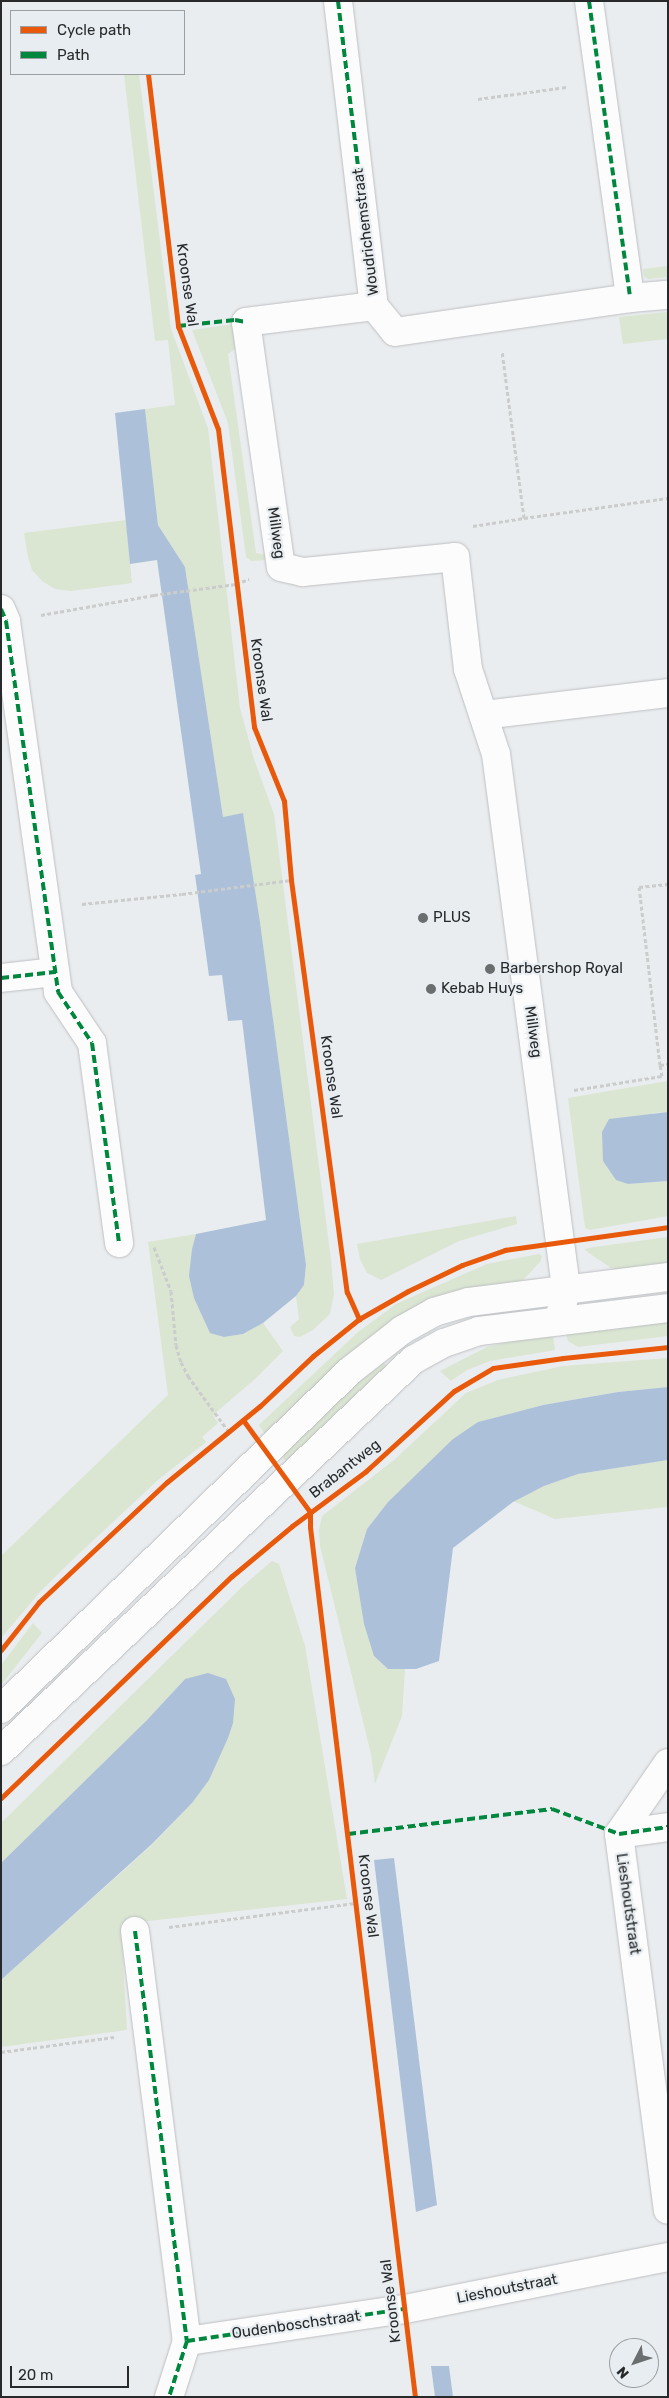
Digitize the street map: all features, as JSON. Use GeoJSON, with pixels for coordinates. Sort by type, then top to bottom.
{"type":"FeatureCollection","features":[{"type":"Feature","properties":{"kind":"street","name":"Woudrichemstraat"},"geometry":{"type":"LineString","coordinates":[[338,1],[374,306],[396,332],[630,298],[668,295]]}},
{"type":"Feature","properties":{"kind":"street"},"geometry":{"type":"LineString","coordinates":[[590,1],[630,298]]}},
{"type":"Feature","properties":{"kind":"street","name":"Millweg"},"geometry":{"type":"LineString","coordinates":[[374,306],[246,322],[281,567],[303,572],[455,557],[468,669],[496,754],[566,1288],[559,1321]]}},
{"type":"Feature","properties":{"kind":"street"},"geometry":{"type":"LineString","coordinates":[[3,615],[58,992],[92,1043],[119,1243]]}},
{"type":"Feature","properties":{"kind":"street"},"geometry":{"type":"LineString","coordinates":[[484,715],[668,693]]}},
{"type":"Feature","properties":{"kind":"street"},"geometry":{"type":"LineString","coordinates":[[1,978],[55,972]]}},
{"type":"Feature","properties":{"kind":"street"},"geometry":{"type":"LineString","coordinates":[[1,1709],[266,1452],[376,1349],[402,1330],[434,1312],[469,1302],[566,1288],[668,1277]]}},
{"type":"Feature","properties":{"kind":"street","name":"Brabantweg"},"geometry":{"type":"LineString","coordinates":[[1,1751],[413,1360],[444,1343],[479,1331],[668,1308]]}},
{"type":"Feature","properties":{"kind":"street","name":"Lieshoutstraat"},"geometry":{"type":"LineString","coordinates":[[668,1763],[619,1834],[658,2058],[668,2210]]}},
{"type":"Feature","properties":{"kind":"street"},"geometry":{"type":"LineString","coordinates":[[619,1834],[668,1827]]}},
{"type":"Feature","properties":{"kind":"street"},"geometry":{"type":"LineString","coordinates":[[135,1931],[171,2227],[187,2341],[169,2397]]}},
{"type":"Feature","properties":{"kind":"street","name":"Lieshoutstraat"},"geometry":{"type":"LineString","coordinates":[[405,2309],[668,2257]]}},
{"type":"Feature","properties":{"kind":"street","name":"Oudenboschstraat"},"geometry":{"type":"LineString","coordinates":[[187,2341],[405,2309]]}},
{"type":"Feature","properties":{"kind":"path"},"geometry":{"type":"LineString","coordinates":[[478,99],[601,82]]}},
{"type":"Feature","properties":{"kind":"path"},"geometry":{"type":"LineString","coordinates":[[498,317],[524,518]]}},
{"type":"Feature","properties":{"kind":"path"},"geometry":{"type":"LineString","coordinates":[[455,557],[450,530],[668,498]]}},
{"type":"Feature","properties":{"kind":"path"},"geometry":{"type":"LineString","coordinates":[[235,574],[237,594]]}},
{"type":"Feature","properties":{"kind":"path"},"geometry":{"type":"LineString","coordinates":[[3,615],[227,586]]}},
{"type":"Feature","properties":{"kind":"path"},"geometry":{"type":"LineString","coordinates":[[290,870],[292,889]]}},
{"type":"Feature","properties":{"kind":"path"},"geometry":{"type":"LineString","coordinates":[[46,908],[182,894],[291,880]]}},
{"type":"Feature","properties":{"kind":"path"},"geometry":{"type":"LineString","coordinates":[[541,1095],[662,1076],[639,888],[668,884]]}},
{"type":"Feature","properties":{"kind":"path"},"geometry":{"type":"LineString","coordinates":[[660,1065],[668,1064]]}},
{"type":"Feature","properties":{"kind":"path"},"geometry":{"type":"LineString","coordinates":[[119,1243],[150,1239],[172,1291],[176,1345],[181,1362],[188,1376],[229,1432]]}},
{"type":"Feature","properties":{"kind":"path"},"geometry":{"type":"LineString","coordinates":[[221,1438],[244,1420],[266,1452]]}},
{"type":"Feature","properties":{"kind":"path"},"geometry":{"type":"LineString","coordinates":[[135,1931],[357,1903]]}},
{"type":"Feature","properties":{"kind":"path"},"geometry":{"type":"LineString","coordinates":[[1,2052],[147,2033]]}},
{"type":"Feature","properties":{"kind":"green space"},"geometry":{"type":"Polygon","coordinates":[[[124,75],[139,75],[171,329],[208,428],[240,708],[254,759],[274,814],[334,1294],[330,1314],[313,1330],[300,1337],[294,1336],[290,1327],[299,1319],[296,1296],[304,1285],[306,1265],[260,922],[243,814],[223,817],[185,567],[158,525],[145,409],[175,405],[168,340],[155,341],[124,75]]]}},
{"type":"Feature","properties":{"kind":"green space"},"geometry":{"type":"Polygon","coordinates":[[[668,266],[668,277],[648,279],[644,276],[643,269],[668,266]]]}},
{"type":"Feature","properties":{"kind":"green space"},"geometry":{"type":"Polygon","coordinates":[[[668,312],[668,339],[623,344],[619,317],[668,312]]]}},
{"type":"Feature","properties":{"kind":"green space"},"geometry":{"type":"Polygon","coordinates":[[[233,324],[243,343],[228,354],[256,553],[272,556],[266,560],[251,561],[246,557],[228,423],[192,330],[233,324]]]}},
{"type":"Feature","properties":{"kind":"green space"},"geometry":{"type":"Polygon","coordinates":[[[126,520],[132,583],[71,591],[55,589],[42,581],[32,570],[24,533],[126,520]]]}},
{"type":"Feature","properties":{"kind":"green space"},"geometry":{"type":"Polygon","coordinates":[[[668,1081],[668,1112],[653,1113],[603,1140],[603,1161],[628,1184],[668,1181],[668,1216],[590,1230],[585,1228],[568,1098],[668,1081]]]}},
{"type":"Feature","properties":{"kind":"green space"},"geometry":{"type":"Polygon","coordinates":[[[516,1216],[517,1224],[459,1241],[381,1280],[367,1273],[360,1259],[357,1244],[516,1216]]]}},
{"type":"Feature","properties":{"kind":"green space"},"geometry":{"type":"Polygon","coordinates":[[[196,1234],[192,1249],[224,1337],[243,1334],[263,1323],[283,1351],[255,1379],[213,1415],[218,1423],[202,1437],[206,1442],[159,1479],[67,1565],[40,1592],[1,1638],[1,1556],[168,1395],[148,1242],[196,1234]]]}},
{"type":"Feature","properties":{"kind":"green space"},"geometry":{"type":"Polygon","coordinates":[[[668,1237],[668,1265],[619,1270],[611,1268],[585,1249],[594,1247],[668,1237]]]}},
{"type":"Feature","properties":{"kind":"green space"},"geometry":{"type":"Polygon","coordinates":[[[539,1254],[542,1256],[540,1262],[523,1280],[509,1285],[483,1287],[286,1417],[265,1434],[259,1425],[357,1333],[396,1304],[487,1264],[539,1254]]]}},
{"type":"Feature","properties":{"kind":"green space"},"geometry":{"type":"Polygon","coordinates":[[[668,1322],[668,1336],[578,1347],[568,1341],[566,1334],[668,1322]]]}},
{"type":"Feature","properties":{"kind":"green space"},"geometry":{"type":"Polygon","coordinates":[[[553,1335],[555,1350],[490,1361],[467,1370],[451,1381],[440,1371],[487,1347],[521,1339],[553,1335]]]}},
{"type":"Feature","properties":{"kind":"green space"},"geometry":{"type":"Polygon","coordinates":[[[668,1358],[668,1387],[618,1392],[543,1405],[478,1422],[388,1502],[367,1529],[355,1568],[388,1669],[405,1669],[402,1716],[375,1784],[371,1754],[320,1546],[319,1530],[322,1516],[394,1460],[466,1393],[498,1380],[563,1366],[668,1358]]]}},
{"type":"Feature","properties":{"kind":"green space"},"geometry":{"type":"Polygon","coordinates":[[[382,1360],[388,1368],[288,1465],[280,1453],[382,1360]]]}},
{"type":"Feature","properties":{"kind":"green space"},"geometry":{"type":"Polygon","coordinates":[[[668,1460],[668,1507],[555,1519],[513,1501],[544,1486],[578,1474],[668,1460]]]}},
{"type":"Feature","properties":{"kind":"green space"},"geometry":{"type":"Polygon","coordinates":[[[272,1561],[279,1564],[305,1646],[347,1899],[121,1924],[127,2030],[1,2047],[1,1980],[152,1845],[192,1803],[185,1679],[147,1720],[1,1863],[1,1823],[244,1585],[272,1561]]]}},
{"type":"Feature","properties":{"kind":"green space"},"geometry":{"type":"Polygon","coordinates":[[[33,1623],[42,1633],[1,1685],[1,1665],[33,1623]]]}},
{"type":"Feature","properties":{"kind":"water"},"geometry":{"type":"Polygon","coordinates":[[[145,409],[158,525],[185,567],[223,817],[243,813],[260,922],[306,1265],[304,1285],[296,1296],[263,1323],[243,1334],[224,1337],[210,1333],[194,1298],[189,1276],[196,1234],[266,1220],[242,1020],[228,1021],[222,975],[209,976],[195,875],[201,874],[157,560],[130,564],[115,413],[145,409]]]}},
{"type":"Feature","properties":{"kind":"water"},"geometry":{"type":"Polygon","coordinates":[[[668,1112],[668,1181],[628,1184],[616,1180],[603,1161],[602,1132],[609,1119],[668,1112]]]}},
{"type":"Feature","properties":{"kind":"water"},"geometry":{"type":"Polygon","coordinates":[[[668,1387],[668,1460],[578,1474],[544,1486],[513,1502],[453,1548],[439,1661],[416,1669],[388,1669],[374,1656],[364,1624],[355,1568],[367,1529],[388,1502],[453,1439],[478,1422],[543,1405],[618,1392],[668,1387]]]}},
{"type":"Feature","properties":{"kind":"water"},"geometry":{"type":"Polygon","coordinates":[[[208,1673],[226,1679],[235,1699],[233,1723],[209,1780],[192,1803],[152,1844],[1,1980],[1,1863],[147,1720],[185,1679],[208,1673]]]}},
{"type":"Feature","properties":{"kind":"water"},"geometry":{"type":"Polygon","coordinates":[[[394,1858],[437,2205],[416,2212],[374,1860],[394,1858]]]}},
{"type":"Feature","properties":{"kind":"water"},"geometry":{"type":"Polygon","coordinates":[[[431,2366],[449,2366],[453,2397],[435,2397],[431,2366]]]}},
{"type":"Feature","properties":{"kind":"marked path"},"geometry":{"type":"LineString","coordinates":[[338,1],[372,283]]}},
{"type":"Feature","properties":{"kind":"marked path"},"geometry":{"type":"LineString","coordinates":[[589,1],[630,298]]}},
{"type":"Feature","properties":{"kind":"marked path"},"geometry":{"type":"LineString","coordinates":[[178,326],[235,320],[246,322]]}},
{"type":"Feature","properties":{"kind":"marked path"},"geometry":{"type":"LineString","coordinates":[[1,609],[6,621],[58,992],[92,1043],[119,1243]]}},
{"type":"Feature","properties":{"kind":"marked path"},"geometry":{"type":"LineString","coordinates":[[1,978],[55,972]]}},
{"type":"Feature","properties":{"kind":"marked path"},"geometry":{"type":"LineString","coordinates":[[348,1834],[552,1809],[619,1834],[668,1827]]}},
{"type":"Feature","properties":{"kind":"marked path"},"geometry":{"type":"LineString","coordinates":[[135,1931],[187,2341],[169,2397]]}},
{"type":"Feature","properties":{"kind":"marked path"},"geometry":{"type":"LineString","coordinates":[[187,2341],[405,2309]]}},
{"type":"Feature","properties":{"kind":"cycle path","name":"Kroonse Wal"},"geometry":{"type":"LineString","coordinates":[[148,75],[178,326],[218,429],[254,727],[284,801],[291,880],[347,1292],[359,1319]]}},
{"type":"Feature","properties":{"kind":"cycle path"},"geometry":{"type":"LineString","coordinates":[[1,1650],[39,1602],[167,1482],[260,1406],[313,1356],[359,1319],[408,1291],[462,1265],[505,1250],[668,1227]]}},
{"type":"Feature","properties":{"kind":"cycle path"},"geometry":{"type":"LineString","coordinates":[[1,1798],[232,1576],[292,1526],[366,1471],[454,1391],[493,1368],[563,1358],[668,1347]]}},
{"type":"Feature","properties":{"kind":"cycle path","name":"Kroonse Wal"},"geometry":{"type":"LineString","coordinates":[[243,1420],[310,1512],[310,1527],[415,2397]]}},
{"type":"Feature","properties":{"kind":"place","name":"PLUS"},"geometry":{"type":"Point","coordinates":[423,918]}},
{"type":"Feature","properties":{"kind":"place","name":"Barbershop Royal"},"geometry":{"type":"Point","coordinates":[490,969]}},
{"type":"Feature","properties":{"kind":"place","name":"Kebab Huys"},"geometry":{"type":"Point","coordinates":[431,989]}}]}
